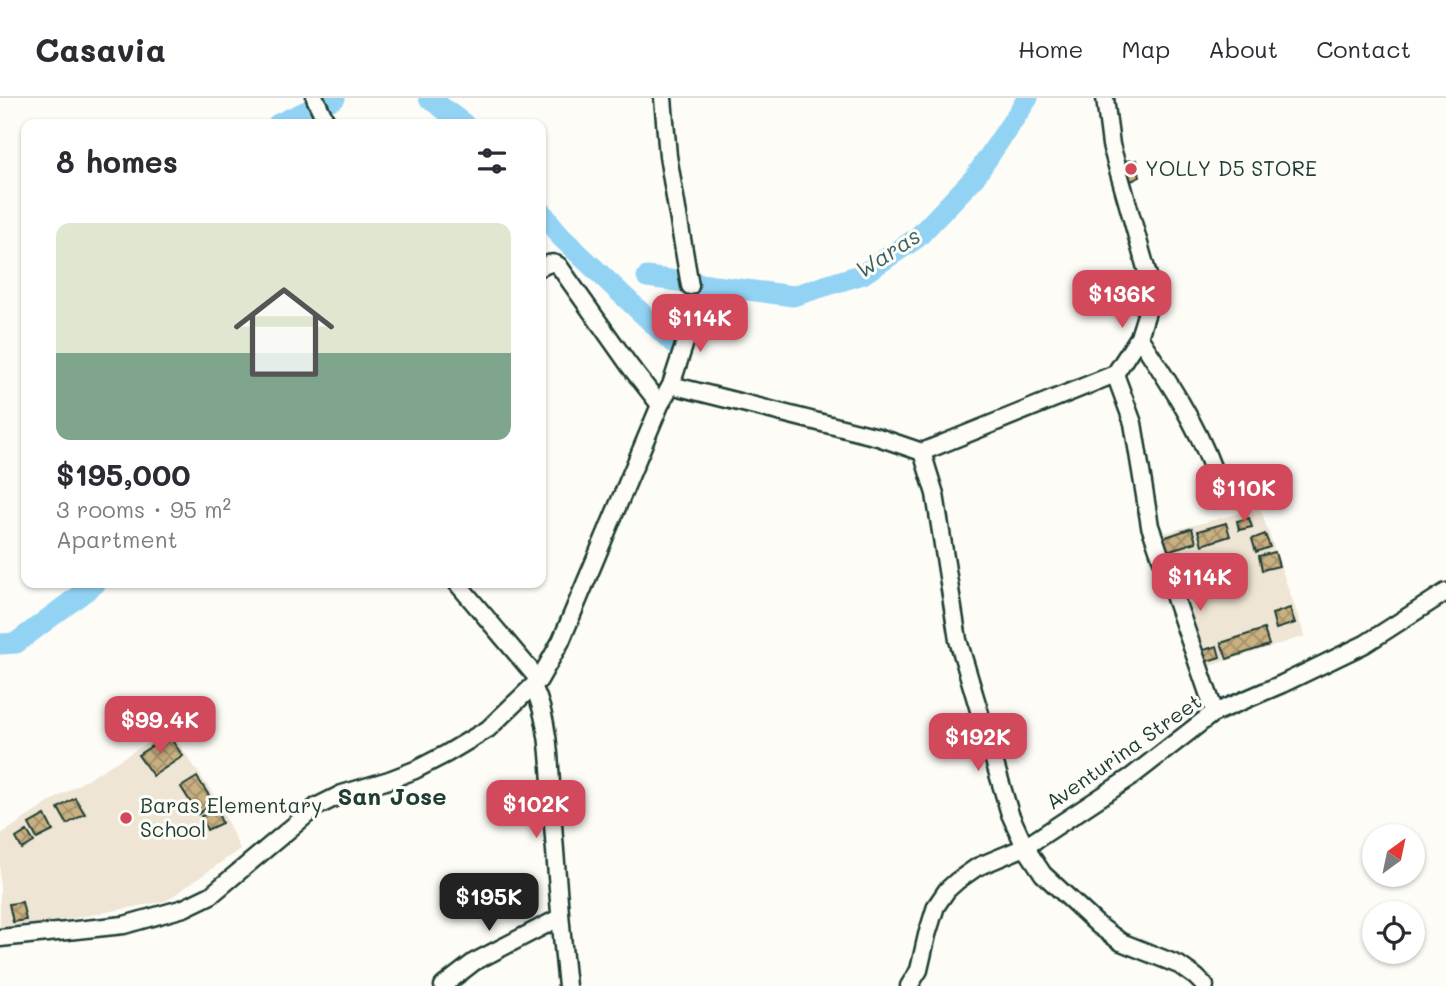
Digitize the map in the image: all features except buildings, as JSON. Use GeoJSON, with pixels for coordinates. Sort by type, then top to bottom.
{"type":"FeatureCollection","features":[{"type":"Feature","properties":{"kind":"street"},"geometry":{"type":"LineString","coordinates":[[315,98],[324,119]]}},
{"type":"Feature","properties":{"kind":"street"},"geometry":{"type":"LineString","coordinates":[[663,98],[668,156],[690,286]]}},
{"type":"Feature","properties":{"kind":"street"},"geometry":{"type":"LineString","coordinates":[[671,385],[878,438],[922,452],[1115,374],[1139,337],[1153,293],[1111,145],[1105,98]]}},
{"type":"Feature","properties":{"kind":"street"},"geometry":{"type":"LineString","coordinates":[[546,265],[555,263],[559,266],[660,405]]}},
{"type":"Feature","properties":{"kind":"street"},"geometry":{"type":"LineString","coordinates":[[0,938],[124,925],[184,908],[211,895],[316,807],[342,794],[390,780],[446,754],[488,729],[536,683],[561,641],[660,405],[671,385],[695,312]]}},
{"type":"Feature","properties":{"kind":"street"},"geometry":{"type":"LineString","coordinates":[[1139,337],[1203,444],[1212,467]]}},
{"type":"Feature","properties":{"kind":"street"},"geometry":{"type":"LineString","coordinates":[[1115,374],[1133,423],[1150,526],[1215,713]]}},
{"type":"Feature","properties":{"kind":"street"},"geometry":{"type":"LineString","coordinates":[[922,452],[934,494],[958,640],[1010,814],[1025,846],[1043,874],[1098,925],[1121,942],[1179,965],[1205,986]]}},
{"type":"Feature","properties":{"kind":"street"},"geometry":{"type":"LineString","coordinates":[[461,588],[536,683],[548,753],[559,918],[567,986]]}},
{"type":"Feature","properties":{"kind":"street","name":"Aventurina Street"},"geometry":{"type":"LineString","coordinates":[[909,986],[919,970],[936,906],[947,890],[977,867],[1025,846],[1131,777],[1215,713],[1365,644],[1446,592]]}},
{"type":"Feature","properties":{"kind":"street"},"geometry":{"type":"LineString","coordinates":[[443,986],[474,962],[559,918]]}},
{"type":"Feature","properties":{"kind":"shaded area"},"geometry":{"type":"Polygon","coordinates":[[[1260,508],[1305,636],[1197,670],[1144,538],[1260,508]]]}},
{"type":"Feature","properties":{"kind":"shaded area","name":"Baras Elementary School"},"geometry":{"type":"Polygon","coordinates":[[[169,730],[216,798],[240,849],[166,901],[48,923],[0,927],[0,835],[169,730]]]}},
{"type":"Feature","properties":{"kind":"waterway","name":"Waras"},"geometry":{"type":"LineString","coordinates":[[289,119],[335,98]]}},
{"type":"Feature","properties":{"kind":"waterway","name":"Waras"},"geometry":{"type":"LineString","coordinates":[[429,98],[457,119]]}},
{"type":"Feature","properties":{"kind":"waterway","name":"Waras"},"geometry":{"type":"LineString","coordinates":[[647,277],[793,296],[863,274],[917,238],[975,177],[1028,98]]}},
{"type":"Feature","properties":{"kind":"waterway","name":"Waras"},"geometry":{"type":"LineString","coordinates":[[546,218],[561,237],[682,351]]}},
{"type":"Feature","properties":{"kind":"waterway","name":"Waras"},"geometry":{"type":"LineString","coordinates":[[0,644],[16,643],[89,588]]}},
{"type":"Feature","properties":{"kind":"place","name":"YOLLY D5 STORE"},"geometry":{"type":"Point","coordinates":[1131,169]}},
{"type":"Feature","properties":{"kind":"place","name":"Baras Elementary School"},"geometry":{"type":"Point","coordinates":[126,818]}},
{"type":"Feature","properties":{"kind":"district","name":"San Jose"},"geometry":{"type":"Point","coordinates":[392,797]}}]}
